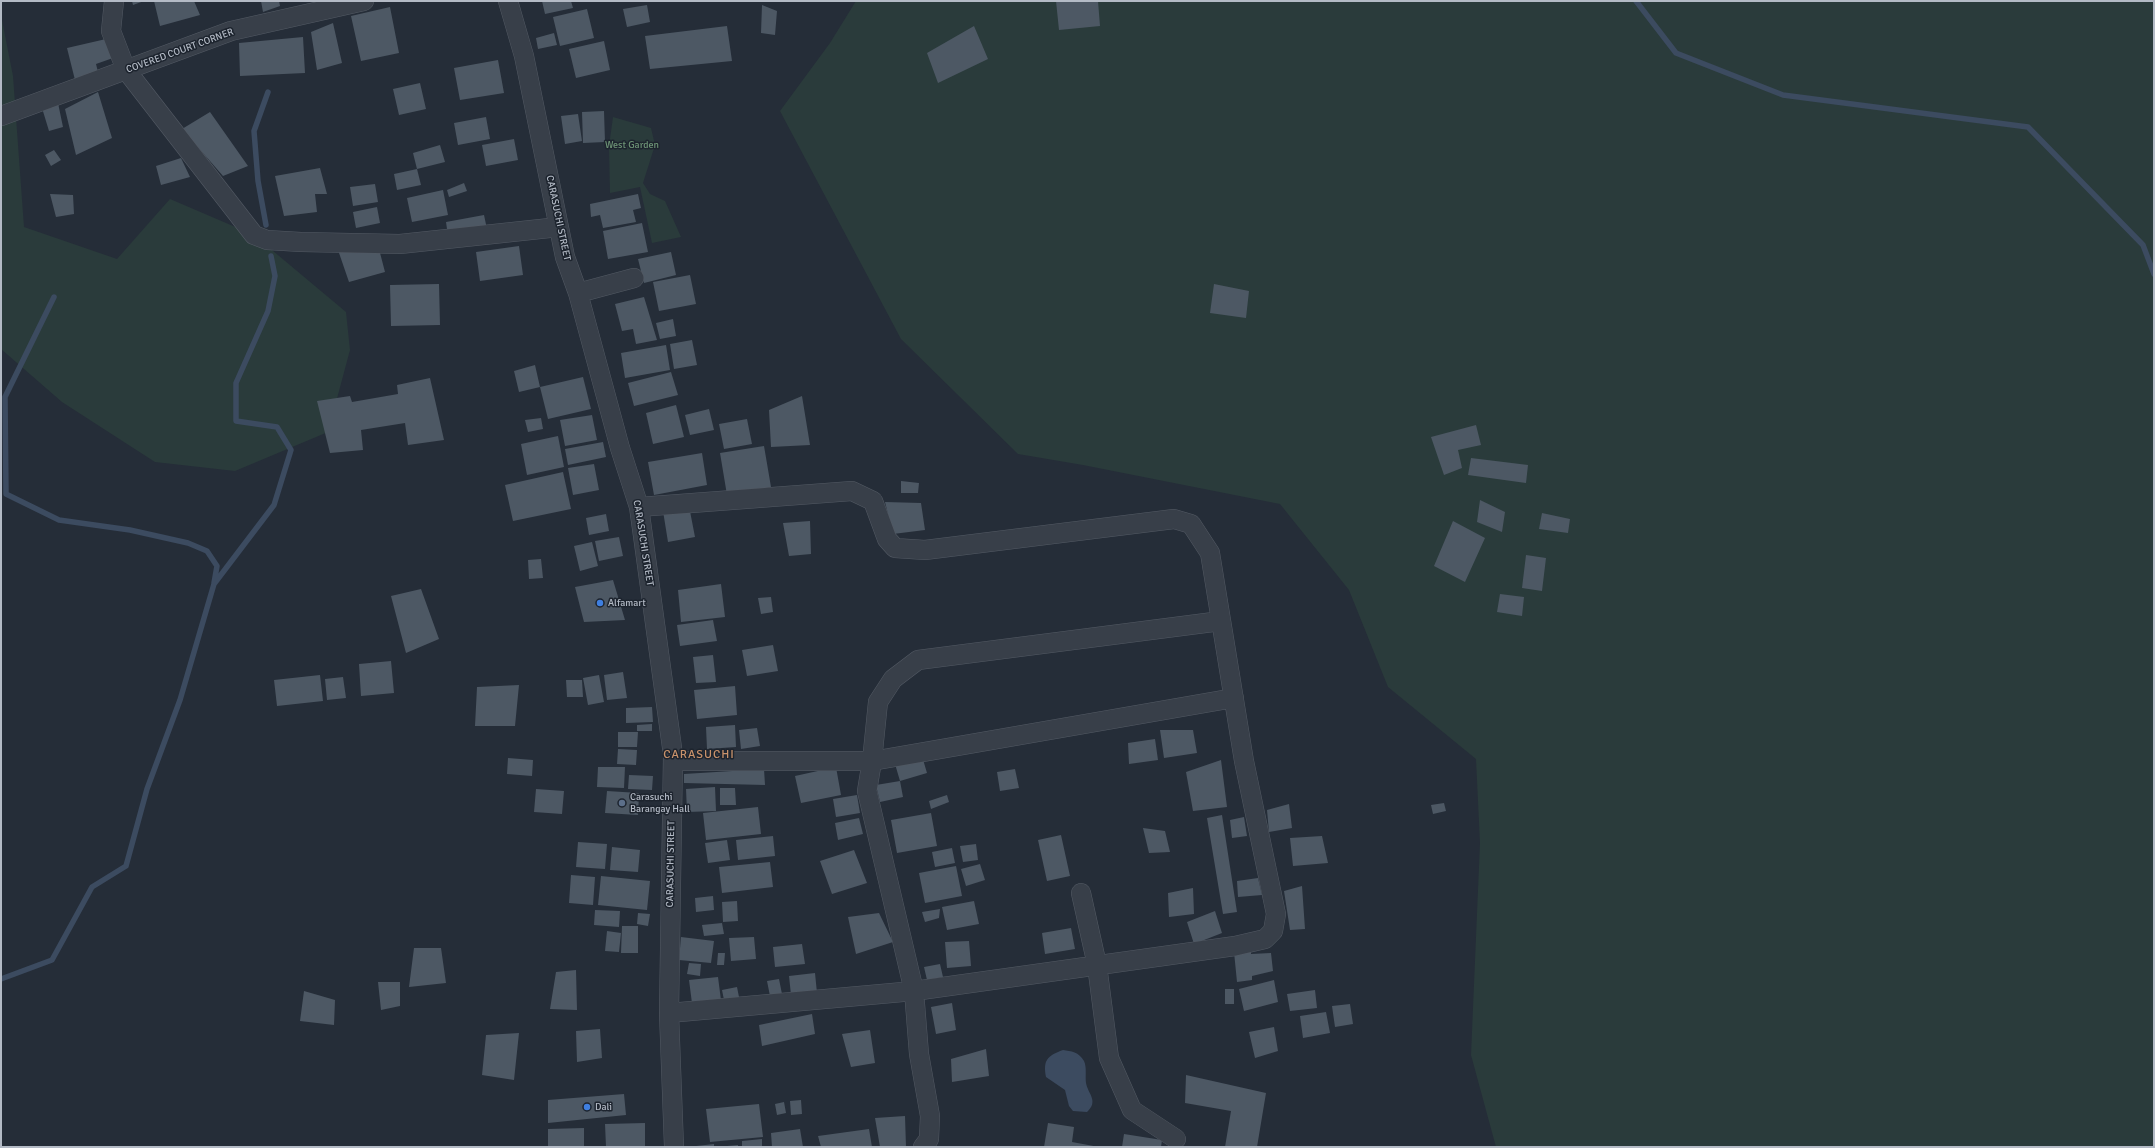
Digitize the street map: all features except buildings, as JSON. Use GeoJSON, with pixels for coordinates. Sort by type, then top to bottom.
{"type":"FeatureCollection","features":[{"type":"Feature","properties":{"kind":"street"},"geometry":{"type":"LineString","coordinates":[[114,1],[111,32],[126,70],[254,235],[267,240],[400,244],[559,227]]}},
{"type":"Feature","properties":{"kind":"street","name":"COVERED COURT CORNER"},"geometry":{"type":"LineString","coordinates":[[1,116],[231,31],[336,4],[364,1]]}},
{"type":"Feature","properties":{"kind":"street","name":"CARASUCHI STREET"},"geometry":{"type":"LineString","coordinates":[[508,1],[524,56],[565,257],[578,293],[620,448],[639,507],[673,761],[669,1014],[674,1147]]}},
{"type":"Feature","properties":{"kind":"street"},"geometry":{"type":"LineString","coordinates":[[578,293],[634,278]]}},
{"type":"Feature","properties":{"kind":"street"},"geometry":{"type":"LineString","coordinates":[[639,507],[852,491],[873,500],[887,539],[895,548],[925,550],[1174,519],[1191,524],[1210,553],[1244,760],[1276,914],[1273,931],[1265,939],[1235,946],[914,991],[669,1014]]}},
{"type":"Feature","properties":{"kind":"street"},"geometry":{"type":"LineString","coordinates":[[923,1147],[929,1139],[930,1116],[919,1054],[914,991],[867,791],[872,761],[878,702],[893,679],[918,660],[1221,621]]}},
{"type":"Feature","properties":{"kind":"street"},"geometry":{"type":"LineString","coordinates":[[673,761],[872,761],[1234,698]]}},
{"type":"Feature","properties":{"kind":"street"},"geometry":{"type":"LineString","coordinates":[[1081,893],[1097,965],[1109,1058],[1132,1110],[1176,1139]]}},
{"type":"Feature","properties":{"kind":"green space"},"geometry":{"type":"Polygon","coordinates":[[[856,1],[2154,1],[2154,1147],[1496,1147],[1471,1055],[1480,843],[1476,759],[1388,687],[1349,590],[1280,504],[1083,465],[1018,454],[901,339],[780,111],[830,43],[856,1]]]}},
{"type":"Feature","properties":{"kind":"green space"},"geometry":{"type":"Polygon","coordinates":[[[1,15],[13,76],[24,227],[117,259],[170,199],[254,235],[346,312],[350,350],[328,432],[235,471],[155,462],[62,402],[1,349],[1,15]]]}},
{"type":"Feature","properties":{"kind":"green space","name":"West Garden"},"geometry":{"type":"Polygon","coordinates":[[[613,117],[651,128],[655,145],[643,183],[650,194],[665,201],[681,237],[652,243],[640,187],[610,193],[609,146],[613,117]]]}},
{"type":"Feature","properties":{"kind":"water"},"geometry":{"type":"Polygon","coordinates":[[[1063,1050],[1077,1054],[1084,1061],[1086,1083],[1092,1098],[1092,1104],[1087,1112],[1073,1111],[1069,1106],[1065,1090],[1046,1077],[1045,1066],[1047,1059],[1053,1054],[1063,1050]]]}},
{"type":"Feature","properties":{"kind":"waterway"},"geometry":{"type":"LineString","coordinates":[[1636,1],[1676,53],[1783,95],[2028,127],[2143,245],[2154,274]]}},
{"type":"Feature","properties":{"kind":"waterway"},"geometry":{"type":"LineString","coordinates":[[266,225],[258,181],[254,131],[268,92]]}},
{"type":"Feature","properties":{"kind":"waterway"},"geometry":{"type":"LineString","coordinates":[[1,979],[52,960],[92,887],[126,866],[147,789],[180,700],[214,584],[274,505],[291,450],[277,427],[236,421],[236,383],[268,311],[275,276],[271,256]]}},
{"type":"Feature","properties":{"kind":"waterway"},"geometry":{"type":"LineString","coordinates":[[54,297],[5,397],[6,494],[59,520],[130,530],[188,543],[207,551],[217,566],[214,583]]}},
{"type":"Feature","properties":{"kind":"place","name":"Alfamart"},"geometry":{"type":"Point","coordinates":[600,603]}},
{"type":"Feature","properties":{"kind":"place","name":"Carasuchi Barangay Hall"},"geometry":{"type":"Point","coordinates":[622,803]}},
{"type":"Feature","properties":{"kind":"place","name":"Dali"},"geometry":{"type":"Point","coordinates":[587,1107]}},
{"type":"Feature","properties":{"kind":"district","name":"CARASUCHI"},"geometry":{"type":"Point","coordinates":[699,755]}}]}
